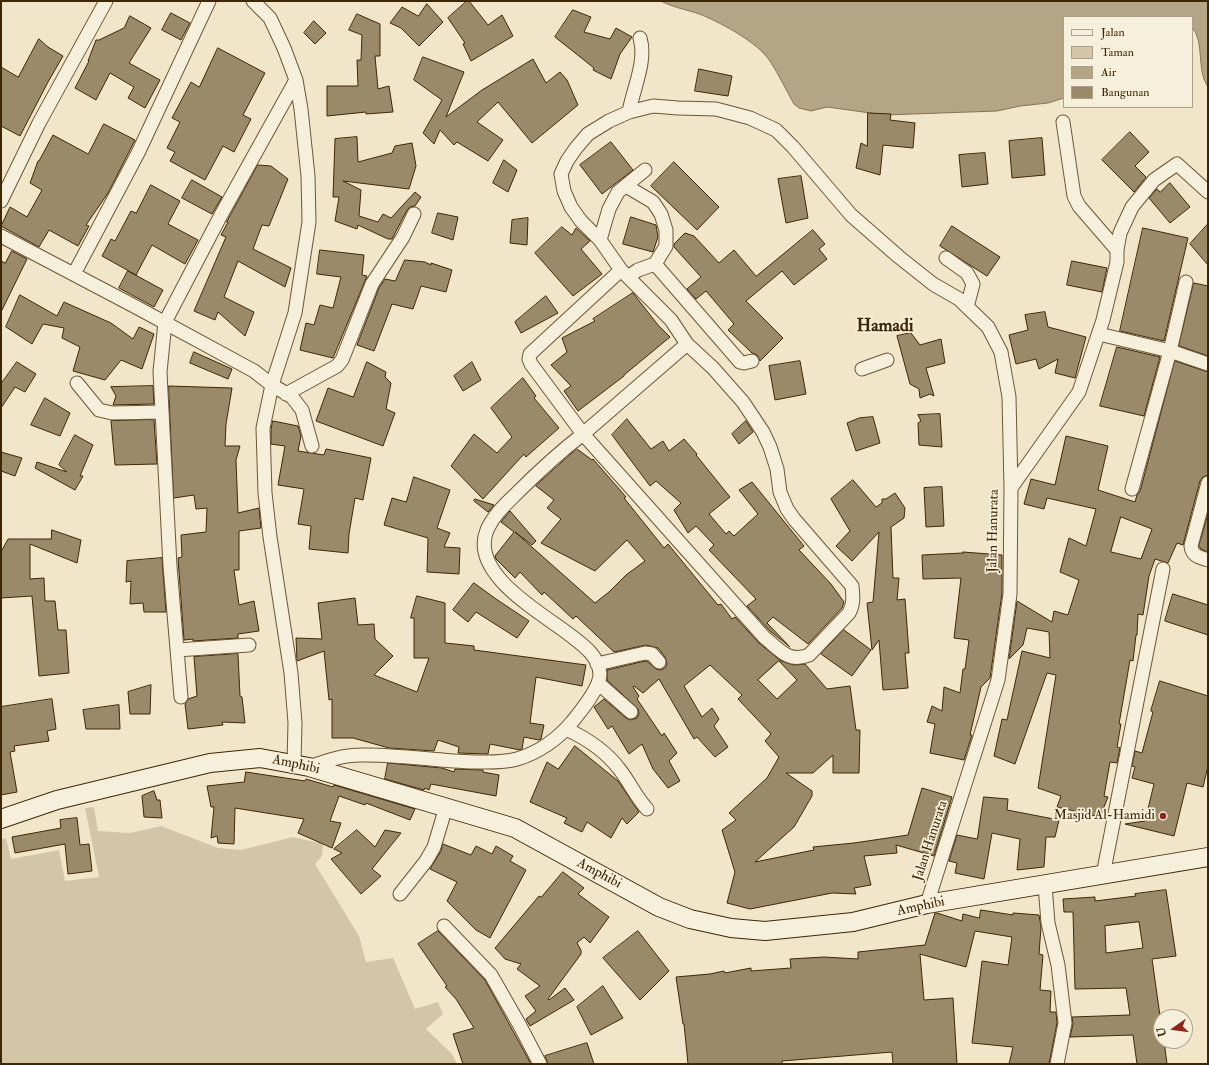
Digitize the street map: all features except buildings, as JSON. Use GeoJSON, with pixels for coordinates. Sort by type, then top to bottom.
{"type":"FeatureCollection","features":[{"type":"Feature","properties":{"kind":"main road","name":"Amphibi"},"geometry":{"type":"LineString","coordinates":[[1,819],[57,800],[210,763],[260,758],[301,765],[515,828],[659,907],[690,919],[717,925],[765,931],[853,922],[927,904],[1208,857]]}},
{"type":"Feature","properties":{"kind":"street"},"geometry":{"type":"LineString","coordinates":[[1,201],[39,123],[106,1]]}},
{"type":"Feature","properties":{"kind":"street"},"geometry":{"type":"LineString","coordinates":[[74,274],[138,153],[209,1]]}},
{"type":"Feature","properties":{"kind":"street"},"geometry":{"type":"LineString","coordinates":[[253,1],[270,18],[284,48],[296,80],[301,109],[308,176],[309,222],[295,313],[272,385],[263,428],[264,493],[292,673],[295,723],[294,741],[301,765],[337,757],[360,755],[404,756],[452,761],[498,763],[517,760],[538,751],[566,729],[581,711],[598,683],[600,673],[595,657],[582,644],[525,602],[503,583],[486,559],[483,544],[487,531],[495,515],[549,462],[687,344]]}},
{"type":"Feature","properties":{"kind":"street"},"geometry":{"type":"LineString","coordinates":[[629,112],[642,57],[642,45],[640,38]]}},
{"type":"Feature","properties":{"kind":"street"},"geometry":{"type":"LineString","coordinates":[[181,698],[170,566],[160,372],[165,322],[221,215],[296,80]]}},
{"type":"Feature","properties":{"kind":"street","name":"Jalan Hanurata"},"geometry":{"type":"LineString","coordinates":[[600,240],[581,221],[571,207],[564,191],[561,174],[567,161],[588,134],[609,121],[629,112],[653,106],[678,108],[716,108],[750,118],[776,130],[793,147],[851,215],[899,257],[933,284],[959,299],[988,327],[1001,352],[1009,397],[1011,488],[1010,594],[998,680],[927,904]]}},
{"type":"Feature","properties":{"kind":"street"},"geometry":{"type":"LineString","coordinates":[[1063,122],[1074,196],[1079,206],[1117,250]]}},
{"type":"Feature","properties":{"kind":"street"},"geometry":{"type":"LineString","coordinates":[[1011,488],[1079,392],[1099,334],[1117,262],[1117,250],[1120,233],[1132,207],[1154,180],[1176,164],[1208,192]]}},
{"type":"Feature","properties":{"kind":"street"},"geometry":{"type":"LineString","coordinates":[[626,186],[652,202],[661,214],[666,230],[666,246],[655,264],[625,273],[530,354],[529,359],[531,364],[583,434],[764,637],[789,657],[800,658],[809,654],[849,613],[852,607],[852,586],[787,509],[780,492],[777,469],[770,447],[763,432],[738,396],[713,368],[687,344],[671,320],[625,273],[600,240],[609,209],[618,192],[645,170]]}},
{"type":"Feature","properties":{"kind":"street"},"geometry":{"type":"LineString","coordinates":[[286,394],[332,369],[342,360],[372,284],[404,238],[414,214]]}},
{"type":"Feature","properties":{"kind":"street"},"geometry":{"type":"LineString","coordinates":[[1,236],[165,322],[254,371],[272,385],[292,397],[302,410],[312,446]]}},
{"type":"Feature","properties":{"kind":"street"},"geometry":{"type":"LineString","coordinates":[[946,258],[967,273],[973,284],[967,307]]}},
{"type":"Feature","properties":{"kind":"street"},"geometry":{"type":"LineString","coordinates":[[655,264],[740,362],[744,363],[752,361]]}},
{"type":"Feature","properties":{"kind":"street"},"geometry":{"type":"LineString","coordinates":[[1132,489],[1170,351],[1186,282]]}},
{"type":"Feature","properties":{"kind":"street"},"geometry":{"type":"LineString","coordinates":[[1099,334],[1170,351],[1208,364]]}},
{"type":"Feature","properties":{"kind":"street"},"geometry":{"type":"LineString","coordinates":[[862,369],[887,360]]}},
{"type":"Feature","properties":{"kind":"street"},"geometry":{"type":"LineString","coordinates":[[77,383],[99,410],[112,413],[162,412]]}},
{"type":"Feature","properties":{"kind":"street"},"geometry":{"type":"LineString","coordinates":[[1207,487],[1191,546],[1192,551],[1196,556],[1208,560]]}},
{"type":"Feature","properties":{"kind":"street"},"geometry":{"type":"LineString","coordinates":[[1103,875],[1163,569]]}},
{"type":"Feature","properties":{"kind":"street"},"geometry":{"type":"LineString","coordinates":[[177,650],[249,645]]}},
{"type":"Feature","properties":{"kind":"street"},"geometry":{"type":"LineString","coordinates":[[597,664],[645,653],[652,654],[659,662]]}},
{"type":"Feature","properties":{"kind":"street"},"geometry":{"type":"LineString","coordinates":[[598,683],[632,712]]}},
{"type":"Feature","properties":{"kind":"street"},"geometry":{"type":"LineString","coordinates":[[566,729],[585,738],[605,753],[620,770],[636,797],[647,809]]}},
{"type":"Feature","properties":{"kind":"street"},"geometry":{"type":"LineString","coordinates":[[400,894],[426,861],[434,847],[446,807]]}},
{"type":"Feature","properties":{"kind":"street"},"geometry":{"type":"LineString","coordinates":[[1045,885],[1048,923],[1058,965],[1065,1023],[1057,1064]]}},
{"type":"Feature","properties":{"kind":"street"},"geometry":{"type":"LineString","coordinates":[[444,926],[491,975],[540,1064]]}},
{"type":"Feature","properties":{"kind":"green space"},"geometry":{"type":"Polygon","coordinates":[[[94,807],[98,831],[130,833],[161,826],[218,848],[241,850],[293,837],[323,844],[322,856],[315,864],[359,936],[366,962],[393,958],[415,1009],[438,1002],[443,1014],[426,1029],[452,1054],[457,1064],[1,1064],[1,840],[6,838],[11,859],[59,850],[65,881],[99,877],[85,808],[94,807]]]}},
{"type":"Feature","properties":{"kind":"water"},"geometry":{"type":"Polygon","coordinates":[[[661,1],[1208,1],[1208,87],[1202,73],[1200,48],[1196,33],[1193,28],[1193,16],[1063,16],[1063,98],[1048,103],[1020,106],[997,111],[885,115],[827,107],[811,111],[799,108],[794,104],[770,61],[748,40],[729,28],[697,13],[661,1]]]}},
{"type":"Feature","properties":{"kind":"place","name":"Masjid Al-Hamidi"},"geometry":{"type":"Point","coordinates":[1163,816]}},
{"type":"Feature","properties":{"kind":"district","name":"Hamadi"},"geometry":{"type":"Point","coordinates":[885,327]}}]}
